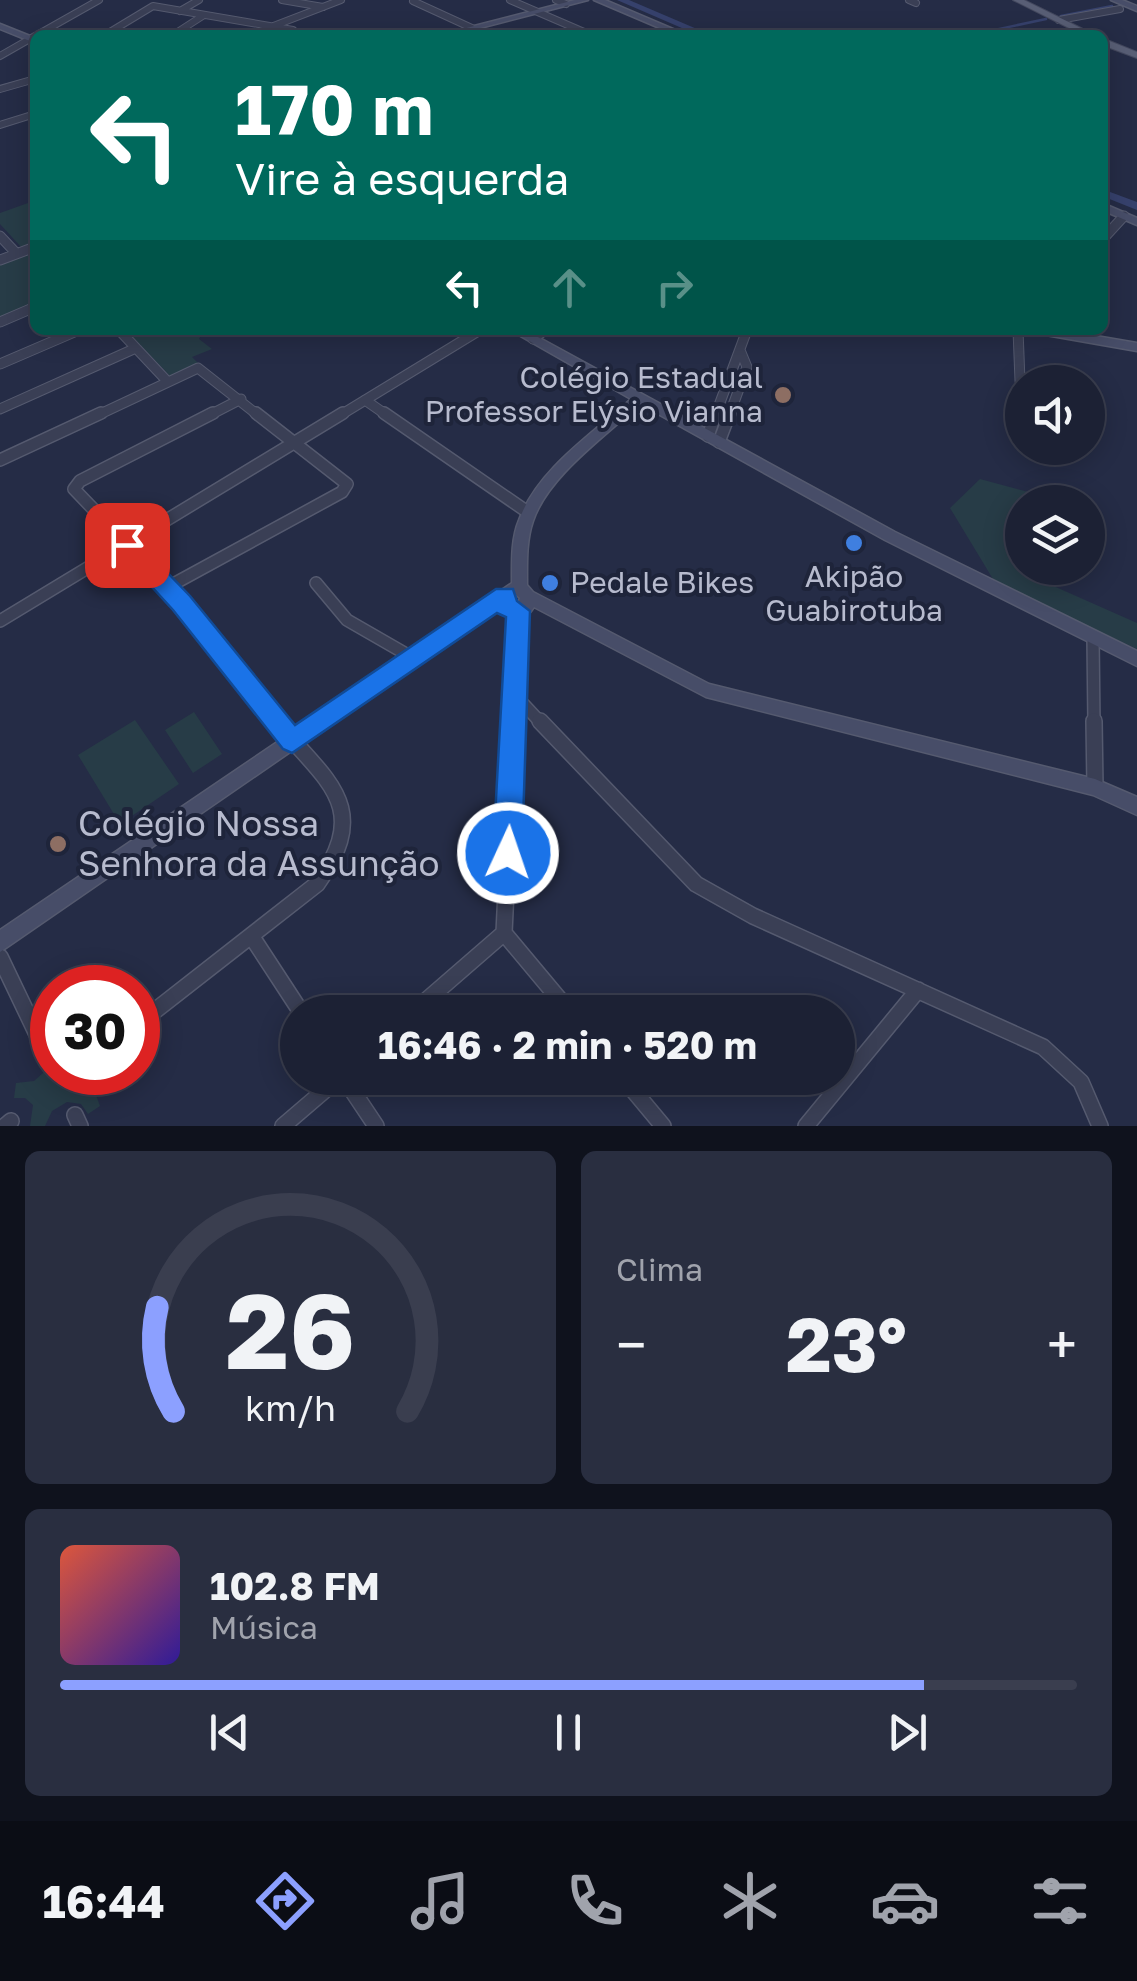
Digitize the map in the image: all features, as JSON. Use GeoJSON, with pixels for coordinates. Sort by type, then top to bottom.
{"type":"FeatureCollection","features":[{"type":"Feature","properties":{"kind":"main road"},"geometry":{"type":"LineString","coordinates":[[1016,0],[1080,30]]}},
{"type":"Feature","properties":{"kind":"main road"},"geometry":{"type":"LineString","coordinates":[[1108,43],[1137,55]]}},
{"type":"Feature","properties":{"kind":"street"},"geometry":{"type":"LineString","coordinates":[[48,30],[99,0]]}},
{"type":"Feature","properties":{"kind":"street"},"geometry":{"type":"LineString","coordinates":[[180,11],[198,0]]}},
{"type":"Feature","properties":{"kind":"street"},"geometry":{"type":"LineString","coordinates":[[282,0],[323,7]]}},
{"type":"Feature","properties":{"kind":"street"},"geometry":{"type":"LineString","coordinates":[[264,30],[340,0]]}},
{"type":"Feature","properties":{"kind":"street"},"geometry":{"type":"LineString","coordinates":[[510,0],[577,29]]}},
{"type":"Feature","properties":{"kind":"street"},"geometry":{"type":"LineString","coordinates":[[556,0],[566,4]]}},
{"type":"Feature","properties":{"kind":"street"},"geometry":{"type":"LineString","coordinates":[[464,30],[584,0]]}},
{"type":"Feature","properties":{"kind":"street"},"geometry":{"type":"LineString","coordinates":[[598,0],[671,30]]}},
{"type":"Feature","properties":{"kind":"street"},"geometry":{"type":"LineString","coordinates":[[414,1],[476,30]]}},
{"type":"Feature","properties":{"kind":"street"},"geometry":{"type":"LineString","coordinates":[[1060,20],[1120,3],[1137,6]]}},
{"type":"Feature","properties":{"kind":"street"},"geometry":{"type":"LineString","coordinates":[[114,30],[153,6],[293,30]]}},
{"type":"Feature","properties":{"kind":"street"},"geometry":{"type":"LineString","coordinates":[[181,30],[204,15]]}},
{"type":"Feature","properties":{"kind":"street"},"geometry":{"type":"LineString","coordinates":[[0,26],[30,37]]}},
{"type":"Feature","properties":{"kind":"street"},"geometry":{"type":"LineString","coordinates":[[0,56],[30,40]]}},
{"type":"Feature","properties":{"kind":"street"},"geometry":{"type":"LineString","coordinates":[[0,89],[30,80]]}},
{"type":"Feature","properties":{"kind":"street"},"geometry":{"type":"LineString","coordinates":[[0,126],[30,116]]}},
{"type":"Feature","properties":{"kind":"street"},"geometry":{"type":"LineString","coordinates":[[1108,209],[1137,222]]}},
{"type":"Feature","properties":{"kind":"street"},"geometry":{"type":"LineString","coordinates":[[1108,233],[1124,216]]}},
{"type":"Feature","properties":{"kind":"street"},"geometry":{"type":"LineString","coordinates":[[0,236],[16,252]]}},
{"type":"Feature","properties":{"kind":"street"},"geometry":{"type":"LineString","coordinates":[[0,260],[30,249]]}},
{"type":"Feature","properties":{"kind":"street"},"geometry":{"type":"LineString","coordinates":[[0,322],[30,309]]}},
{"type":"Feature","properties":{"kind":"street"},"geometry":{"type":"LineString","coordinates":[[0,364],[67,335]]}},
{"type":"Feature","properties":{"kind":"street"},"geometry":{"type":"LineString","coordinates":[[124,335],[167,381]]}},
{"type":"Feature","properties":{"kind":"street"},"geometry":{"type":"LineString","coordinates":[[0,621],[472,335]]}},
{"type":"Feature","properties":{"kind":"street"},"geometry":{"type":"LineString","coordinates":[[539,335],[639,398],[975,581],[1137,659]]}},
{"type":"Feature","properties":{"kind":"street"},"geometry":{"type":"LineString","coordinates":[[713,439],[747,367],[740,350],[744,335]]}},
{"type":"Feature","properties":{"kind":"street"},"geometry":{"type":"LineString","coordinates":[[1018,335],[1019,365]]}},
{"type":"Feature","properties":{"kind":"street"},"geometry":{"type":"LineString","coordinates":[[1070,335],[1137,346]]}},
{"type":"Feature","properties":{"kind":"street"},"geometry":{"type":"LineString","coordinates":[[0,409],[136,348]]}},
{"type":"Feature","properties":{"kind":"street"},"geometry":{"type":"LineString","coordinates":[[0,460],[198,368],[296,442],[346,486],[168,588]]}},
{"type":"Feature","properties":{"kind":"street"},"geometry":{"type":"LineString","coordinates":[[556,995],[504,932],[518,598],[529,512],[553,480],[639,398]]}},
{"type":"Feature","properties":{"kind":"street"},"geometry":{"type":"LineString","coordinates":[[160,1007],[317,884],[336,858],[344,833],[338,794],[307,751],[292,741],[168,588],[74,486],[241,399]]}},
{"type":"Feature","properties":{"kind":"street"},"geometry":{"type":"LineString","coordinates":[[366,400],[529,512]]}},
{"type":"Feature","properties":{"kind":"street"},"geometry":{"type":"LineString","coordinates":[[316,583],[347,620],[414,658]]}},
{"type":"Feature","properties":{"kind":"street"},"geometry":{"type":"LineString","coordinates":[[0,942],[414,658],[518,598]]}},
{"type":"Feature","properties":{"kind":"street"},"geometry":{"type":"LineString","coordinates":[[518,598],[706,690],[1096,787],[1137,806]]}},
{"type":"Feature","properties":{"kind":"street"},"geometry":{"type":"LineString","coordinates":[[1094,638],[1096,787]]}},
{"type":"Feature","properties":{"kind":"street"},"geometry":{"type":"LineString","coordinates":[[515,695],[696,884],[753,916],[1058,1058],[1091,1098],[1100,1126]]}},
{"type":"Feature","properties":{"kind":"street"},"geometry":{"type":"LineString","coordinates":[[432,995],[504,932]]}},
{"type":"Feature","properties":{"kind":"street"},"geometry":{"type":"LineString","coordinates":[[252,937],[290,995]]}},
{"type":"Feature","properties":{"kind":"street"},"geometry":{"type":"LineString","coordinates":[[0,957],[30,1020]]}},
{"type":"Feature","properties":{"kind":"street"},"geometry":{"type":"LineString","coordinates":[[806,1126],[918,990]]}},
{"type":"Feature","properties":{"kind":"street"},"geometry":{"type":"LineString","coordinates":[[284,1126],[321,1095]]}},
{"type":"Feature","properties":{"kind":"street"},"geometry":{"type":"LineString","coordinates":[[353,1095],[376,1126]]}},
{"type":"Feature","properties":{"kind":"street"},"geometry":{"type":"LineString","coordinates":[[637,1095],[663,1126]]}},
{"type":"Feature","properties":{"kind":"shaded area"},"geometry":{"type":"Polygon","coordinates":[[[30,204],[30,245],[22,248],[0,224],[0,213],[30,204]]]}},
{"type":"Feature","properties":{"kind":"shaded area"},"geometry":{"type":"Polygon","coordinates":[[[30,253],[30,306],[0,319],[0,265],[30,253]]]}},
{"type":"Feature","properties":{"kind":"shaded area"},"geometry":{"type":"Polygon","coordinates":[[[131,335],[201,335],[199,339],[212,349],[192,357],[198,363],[170,376],[131,335]]]}},
{"type":"Feature","properties":{"kind":"shaded area"},"geometry":{"type":"Polygon","coordinates":[[[980,479],[1005,486],[1005,585],[1051,585],[1137,623],[1137,649],[996,584],[950,508],[980,479]]]}},
{"type":"Feature","properties":{"kind":"shaded area"},"geometry":{"type":"Polygon","coordinates":[[[194,712],[222,754],[193,773],[165,730],[194,712]]]}},
{"type":"Feature","properties":{"kind":"shaded area"},"geometry":{"type":"Polygon","coordinates":[[[135,720],[179,784],[120,824],[78,755],[135,720]]]}},
{"type":"Feature","properties":{"kind":"shaded area"},"geometry":{"type":"Polygon","coordinates":[[[30,1081],[30,1095],[96,1095],[100,1106],[88,1114],[81,1104],[67,1102],[52,1111],[45,1126],[30,1126],[33,1105],[25,1098],[14,1098],[16,1083],[30,1081]]]}},
{"type":"Feature","properties":{"kind":"waterway"},"geometry":{"type":"LineString","coordinates":[[621,0],[694,30]]}},
{"type":"Feature","properties":{"kind":"waterway"},"geometry":{"type":"LineString","coordinates":[[1061,16],[1112,6]]}},
{"type":"Feature","properties":{"kind":"waterway"},"geometry":{"type":"LineString","coordinates":[[994,30],[1046,19]]}},
{"type":"Feature","properties":{"kind":"waterway"},"geometry":{"type":"LineString","coordinates":[[1108,194],[1137,206]]}},
{"type":"Feature","properties":{"kind":"place","name":"Colégio Estadual Professor Elýsio Vianna"},"geometry":{"type":"Point","coordinates":[783,395]}},
{"type":"Feature","properties":{"kind":"place","name":"Akipão Guabirotuba"},"geometry":{"type":"Point","coordinates":[854,543]}},
{"type":"Feature","properties":{"kind":"place","name":"Pedale Bikes"},"geometry":{"type":"Point","coordinates":[550,583]}},
{"type":"Feature","properties":{"kind":"place","name":"Colégio Nossa Senhora da Assunção"},"geometry":{"type":"Point","coordinates":[58,844]}},
{"type":"Feature","properties":{"kind":"route"},"geometry":{"type":"LineString","coordinates":[[127,545],[182,603],[292,741],[504,596],[507,608],[518,611],[508,853]]}}]}
